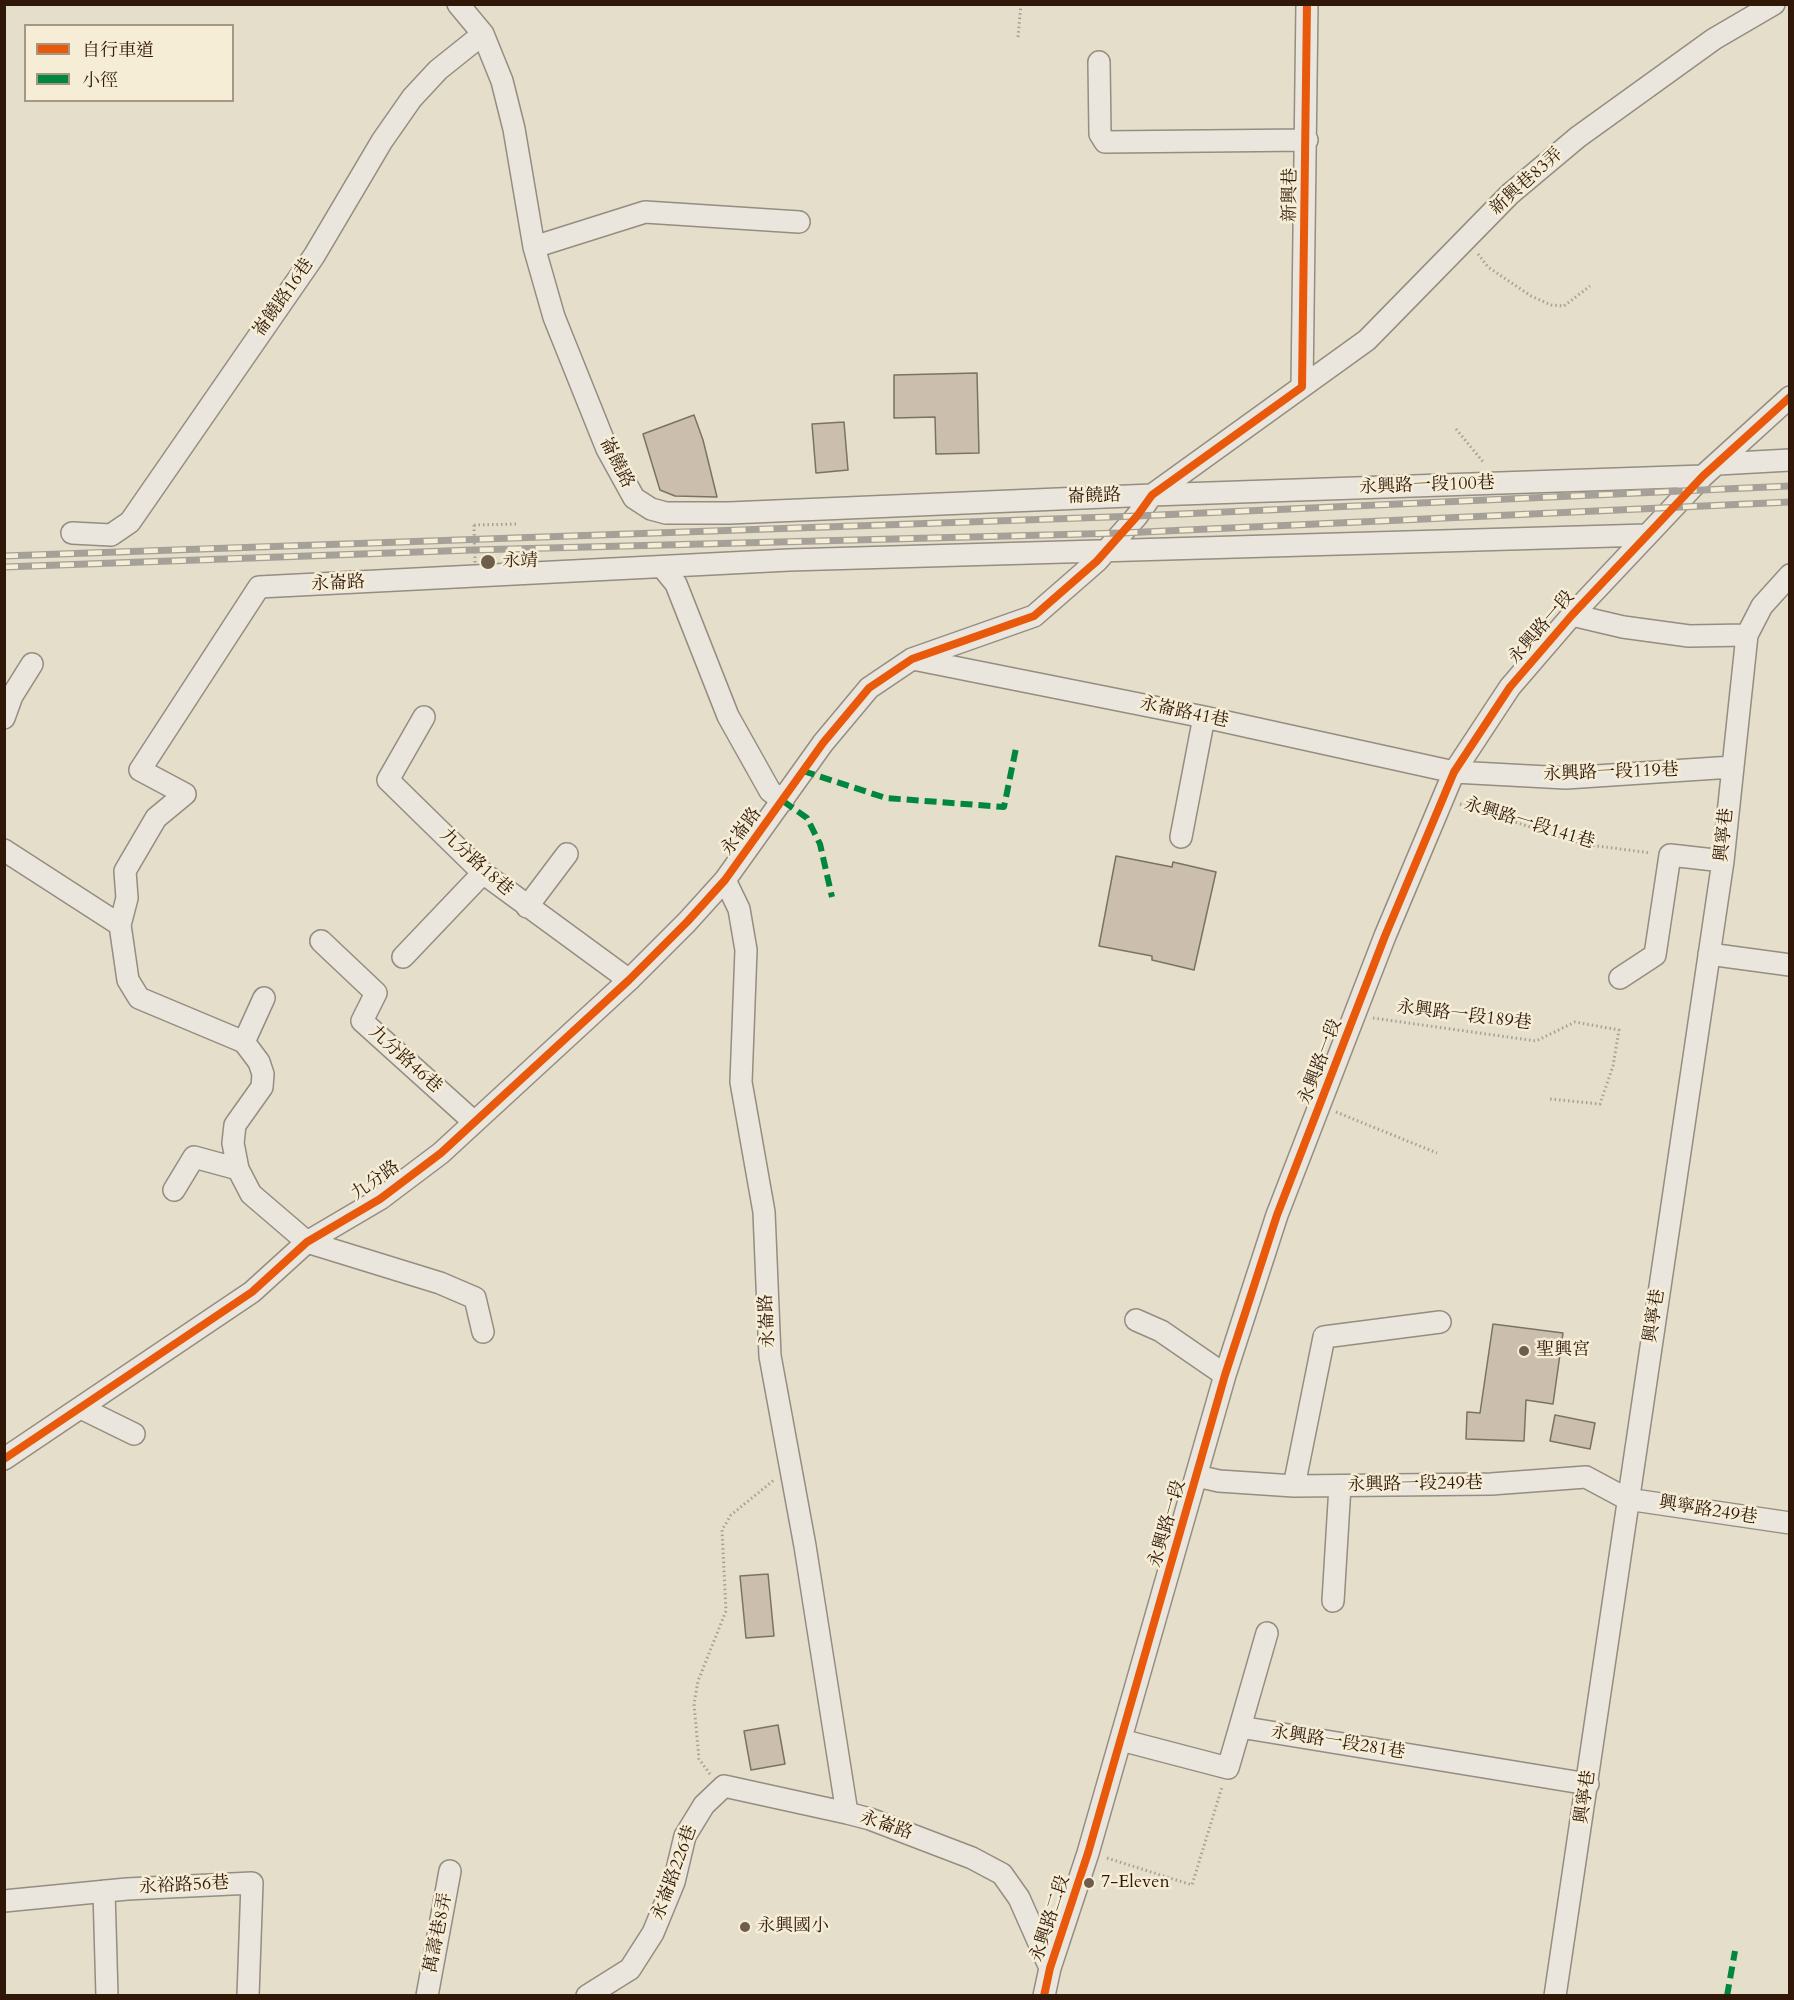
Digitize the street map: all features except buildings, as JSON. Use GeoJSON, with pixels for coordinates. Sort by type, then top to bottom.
{"type":"FeatureCollection","features":[{"type":"Feature","properties":{"kind":"street","name":"崙饒路"},"geometry":{"type":"LineString","coordinates":[[459,4],[483,34],[502,81],[512,119],[534,247],[554,317],[607,449],[634,498],[651,509],[666,513],[729,513],[1152,495]]}},
{"type":"Feature","properties":{"kind":"street","name":"新興巷"},"geometry":{"type":"LineString","coordinates":[[1302,387],[1307,4]]}},
{"type":"Feature","properties":{"kind":"street","name":"新興巷83弄"},"geometry":{"type":"LineString","coordinates":[[783,801],[823,743],[869,688],[912,659],[1034,615],[1097,561],[1137,516],[1152,495],[1367,340],[1510,194],[1578,137],[1714,39],[1774,4]]}},
{"type":"Feature","properties":{"kind":"street","name":"崙饒路16巷"},"geometry":{"type":"LineString","coordinates":[[72,533],[111,535],[130,522],[314,256],[382,141],[412,98],[438,70],[483,34]]}},
{"type":"Feature","properties":{"kind":"street"},"geometry":{"type":"LineString","coordinates":[[1099,62],[1100,134],[1105,142],[1307,140]]}},
{"type":"Feature","properties":{"kind":"street"},"geometry":{"type":"LineString","coordinates":[[534,247],[645,212],[799,222]]}},
{"type":"Feature","properties":{"kind":"street","name":"永興路一段"},"geometry":{"type":"LineString","coordinates":[[1088,1852],[1225,1375],[1277,1215],[1454,772],[1510,687],[1572,615],[1710,470],[1790,397]]}},
{"type":"Feature","properties":{"kind":"street","name":"永興路一段100巷"},"geometry":{"type":"LineString","coordinates":[[1152,495],[1500,483],[1710,470],[1790,460]]}},
{"type":"Feature","properties":{"kind":"street"},"geometry":{"type":"LineString","coordinates":[[663,568],[789,560],[1647,536]]}},
{"type":"Feature","properties":{"kind":"street","name":"永崙路"},"geometry":{"type":"LineString","coordinates":[[120,925],[127,897],[125,871],[156,818],[184,794],[140,770],[259,587],[663,568],[676,584],[728,716],[770,791],[783,801],[725,880],[739,909],[746,950],[741,1082],[764,1212],[770,1356],[789,1467],[806,1546],[847,1813],[870,1819],[972,1858],[1002,1874],[1018,1898],[1050,1968]]}},
{"type":"Feature","properties":{"kind":"street"},"geometry":{"type":"LineString","coordinates":[[1572,615],[1623,627],[1689,636],[1747,635],[1762,606],[1790,575]]}},
{"type":"Feature","properties":{"kind":"street","name":"興寧巷"},"geometry":{"type":"LineString","coordinates":[[1555,1995],[1723,861],[1747,635]]}},
{"type":"Feature","properties":{"kind":"street","name":"永崙路41巷"},"geometry":{"type":"LineString","coordinates":[[912,659],[1204,717],[1454,772]]}},
{"type":"Feature","properties":{"kind":"street"},"geometry":{"type":"LineString","coordinates":[[4,718],[12,696],[32,663]]}},
{"type":"Feature","properties":{"kind":"street","name":"九分路18巷"},"geometry":{"type":"LineString","coordinates":[[424,717],[388,780],[483,873],[629,980]]}},
{"type":"Feature","properties":{"kind":"street"},"geometry":{"type":"LineString","coordinates":[[1181,837],[1204,717]]}},
{"type":"Feature","properties":{"kind":"street","name":"永興路一段119巷"},"geometry":{"type":"LineString","coordinates":[[1454,772],[1566,778],[1732,767]]}},
{"type":"Feature","properties":{"kind":"street"},"geometry":{"type":"LineString","coordinates":[[4,850],[120,925],[129,980],[139,998],[244,1042],[259,1062],[263,1074],[262,1087],[235,1125],[233,1143],[238,1169],[250,1194],[307,1242],[440,1283],[475,1298],[483,1332]]}},
{"type":"Feature","properties":{"kind":"street"},"geometry":{"type":"LineString","coordinates":[[527,907],[567,854]]}},
{"type":"Feature","properties":{"kind":"street"},"geometry":{"type":"LineString","coordinates":[[1620,978],[1655,955],[1670,855],[1723,861]]}},
{"type":"Feature","properties":{"kind":"street"},"geometry":{"type":"LineString","coordinates":[[403,957],[483,873]]}},
{"type":"Feature","properties":{"kind":"street","name":"九分路"},"geometry":{"type":"LineString","coordinates":[[4,1459],[252,1292],[307,1242],[380,1199],[441,1153],[629,980],[725,880]]}},
{"type":"Feature","properties":{"kind":"street","name":"九分路46巷"},"geometry":{"type":"LineString","coordinates":[[321,941],[376,993],[362,1021],[474,1122]]}},
{"type":"Feature","properties":{"kind":"street"},"geometry":{"type":"LineString","coordinates":[[1708,954],[1790,965]]}},
{"type":"Feature","properties":{"kind":"street"},"geometry":{"type":"LineString","coordinates":[[244,1042],[264,998]]}},
{"type":"Feature","properties":{"kind":"street"},"geometry":{"type":"LineString","coordinates":[[174,1190],[194,1157],[238,1169]]}},
{"type":"Feature","properties":{"kind":"street"},"geometry":{"type":"LineString","coordinates":[[1136,1320],[1161,1331],[1225,1375]]}},
{"type":"Feature","properties":{"kind":"street"},"geometry":{"type":"LineString","coordinates":[[1294,1486],[1324,1337],[1440,1322]]}},
{"type":"Feature","properties":{"kind":"street"},"geometry":{"type":"LineString","coordinates":[[81,1408],[134,1434]]}},
{"type":"Feature","properties":{"kind":"street","name":"永興路一段249巷"},"geometry":{"type":"LineString","coordinates":[[1197,1476],[1218,1481],[1294,1486],[1340,1486],[1491,1484],[1586,1476],[1627,1498]]}},
{"type":"Feature","properties":{"kind":"street"},"geometry":{"type":"LineString","coordinates":[[1333,1601],[1340,1486]]}},
{"type":"Feature","properties":{"kind":"street","name":"興寧路249巷"},"geometry":{"type":"LineString","coordinates":[[1627,1498],[1790,1523]]}},
{"type":"Feature","properties":{"kind":"street"},"geometry":{"type":"LineString","coordinates":[[1121,1740],[1228,1768],[1267,1633]]}},
{"type":"Feature","properties":{"kind":"street","name":"永興路一段281巷"},"geometry":{"type":"LineString","coordinates":[[1240,1727],[1588,1784]]}},
{"type":"Feature","properties":{"kind":"street"},"geometry":{"type":"LineString","coordinates":[[724,1786],[847,1813]]}},
{"type":"Feature","properties":{"kind":"street","name":"永崙路226巷"},"geometry":{"type":"LineString","coordinates":[[587,1995],[630,1969],[647,1942],[674,1882],[685,1836],[704,1805],[724,1786]]}},
{"type":"Feature","properties":{"kind":"street","name":"永興路二段"},"geometry":{"type":"LineString","coordinates":[[1044,1995],[1050,1968],[1088,1852]]}},
{"type":"Feature","properties":{"kind":"street","name":"萬壽巷8弄"},"geometry":{"type":"LineString","coordinates":[[427,1995],[450,1871]]}},
{"type":"Feature","properties":{"kind":"street","name":"永裕路56巷"},"geometry":{"type":"LineString","coordinates":[[4,1901],[252,1883],[248,1995]]}},
{"type":"Feature","properties":{"kind":"street"},"geometry":{"type":"LineString","coordinates":[[104,1892],[107,1995]]}},
{"type":"Feature","properties":{"kind":"path"},"geometry":{"type":"LineString","coordinates":[[1018,37],[1021,4]]}},
{"type":"Feature","properties":{"kind":"path"},"geometry":{"type":"LineString","coordinates":[[1466,239],[1488,267],[1531,296],[1551,305],[1564,306],[1590,286]]}},
{"type":"Feature","properties":{"kind":"path"},"geometry":{"type":"LineString","coordinates":[[1456,429],[1500,483]]}},
{"type":"Feature","properties":{"kind":"path"},"geometry":{"type":"LineString","coordinates":[[475,563],[474,525],[519,524]]}},
{"type":"Feature","properties":{"kind":"path"},"geometry":{"type":"LineString","coordinates":[[1320,1106],[1437,1153]]}},
{"type":"Feature","properties":{"kind":"path"},"geometry":{"type":"LineString","coordinates":[[724,1786],[713,1778],[699,1760],[694,1704],[698,1681],[726,1611],[722,1530],[731,1515],[789,1467]]}},
{"type":"Feature","properties":{"kind":"path"},"geometry":{"type":"LineString","coordinates":[[1088,1852],[1192,1885],[1228,1768]]}},
{"type":"Feature","properties":{"kind":"railway"},"geometry":{"type":"LineString","coordinates":[[4,556],[1137,516],[1790,486]]}},
{"type":"Feature","properties":{"kind":"railway"},"geometry":{"type":"LineString","coordinates":[[4,567],[472,550],[1122,533],[1790,502]]}},
{"type":"Feature","properties":{"kind":"marked path"},"geometry":{"type":"LineString","coordinates":[[803,771],[886,798],[1004,807],[1016,748]]}},
{"type":"Feature","properties":{"kind":"marked path"},"geometry":{"type":"LineString","coordinates":[[783,801],[807,818],[820,844],[832,897]]}},
{"type":"Feature","properties":{"kind":"marked path"},"geometry":{"type":"LineString","coordinates":[[1727,1996],[1735,1951]]}},
{"type":"Feature","properties":{"kind":"cycle path"},"geometry":{"type":"LineString","coordinates":[[4,1459],[252,1292],[307,1242],[380,1199],[441,1153],[629,980],[687,922],[725,880],[823,743],[869,688],[912,659],[1034,616],[1097,561],[1137,516],[1152,495],[1302,387],[1307,4]]}},
{"type":"Feature","properties":{"kind":"cycle path"},"geometry":{"type":"LineString","coordinates":[[1044,1996],[1050,1968],[1088,1853],[1225,1375],[1277,1215],[1385,936],[1454,772],[1510,687],[1572,615],[1703,476],[1790,397]]}},
{"type":"Feature","properties":{"kind":"place","name":"永靖"},"geometry":{"type":"Point","coordinates":[488,562]}},
{"type":"Feature","properties":{"kind":"place","name":"聖興宮"},"geometry":{"type":"Point","coordinates":[1524,1351]}},
{"type":"Feature","properties":{"kind":"place","name":"7-Eleven"},"geometry":{"type":"Point","coordinates":[1089,1883]}},
{"type":"Feature","properties":{"kind":"place","name":"永興國小"},"geometry":{"type":"Point","coordinates":[745,1927]}}]}
